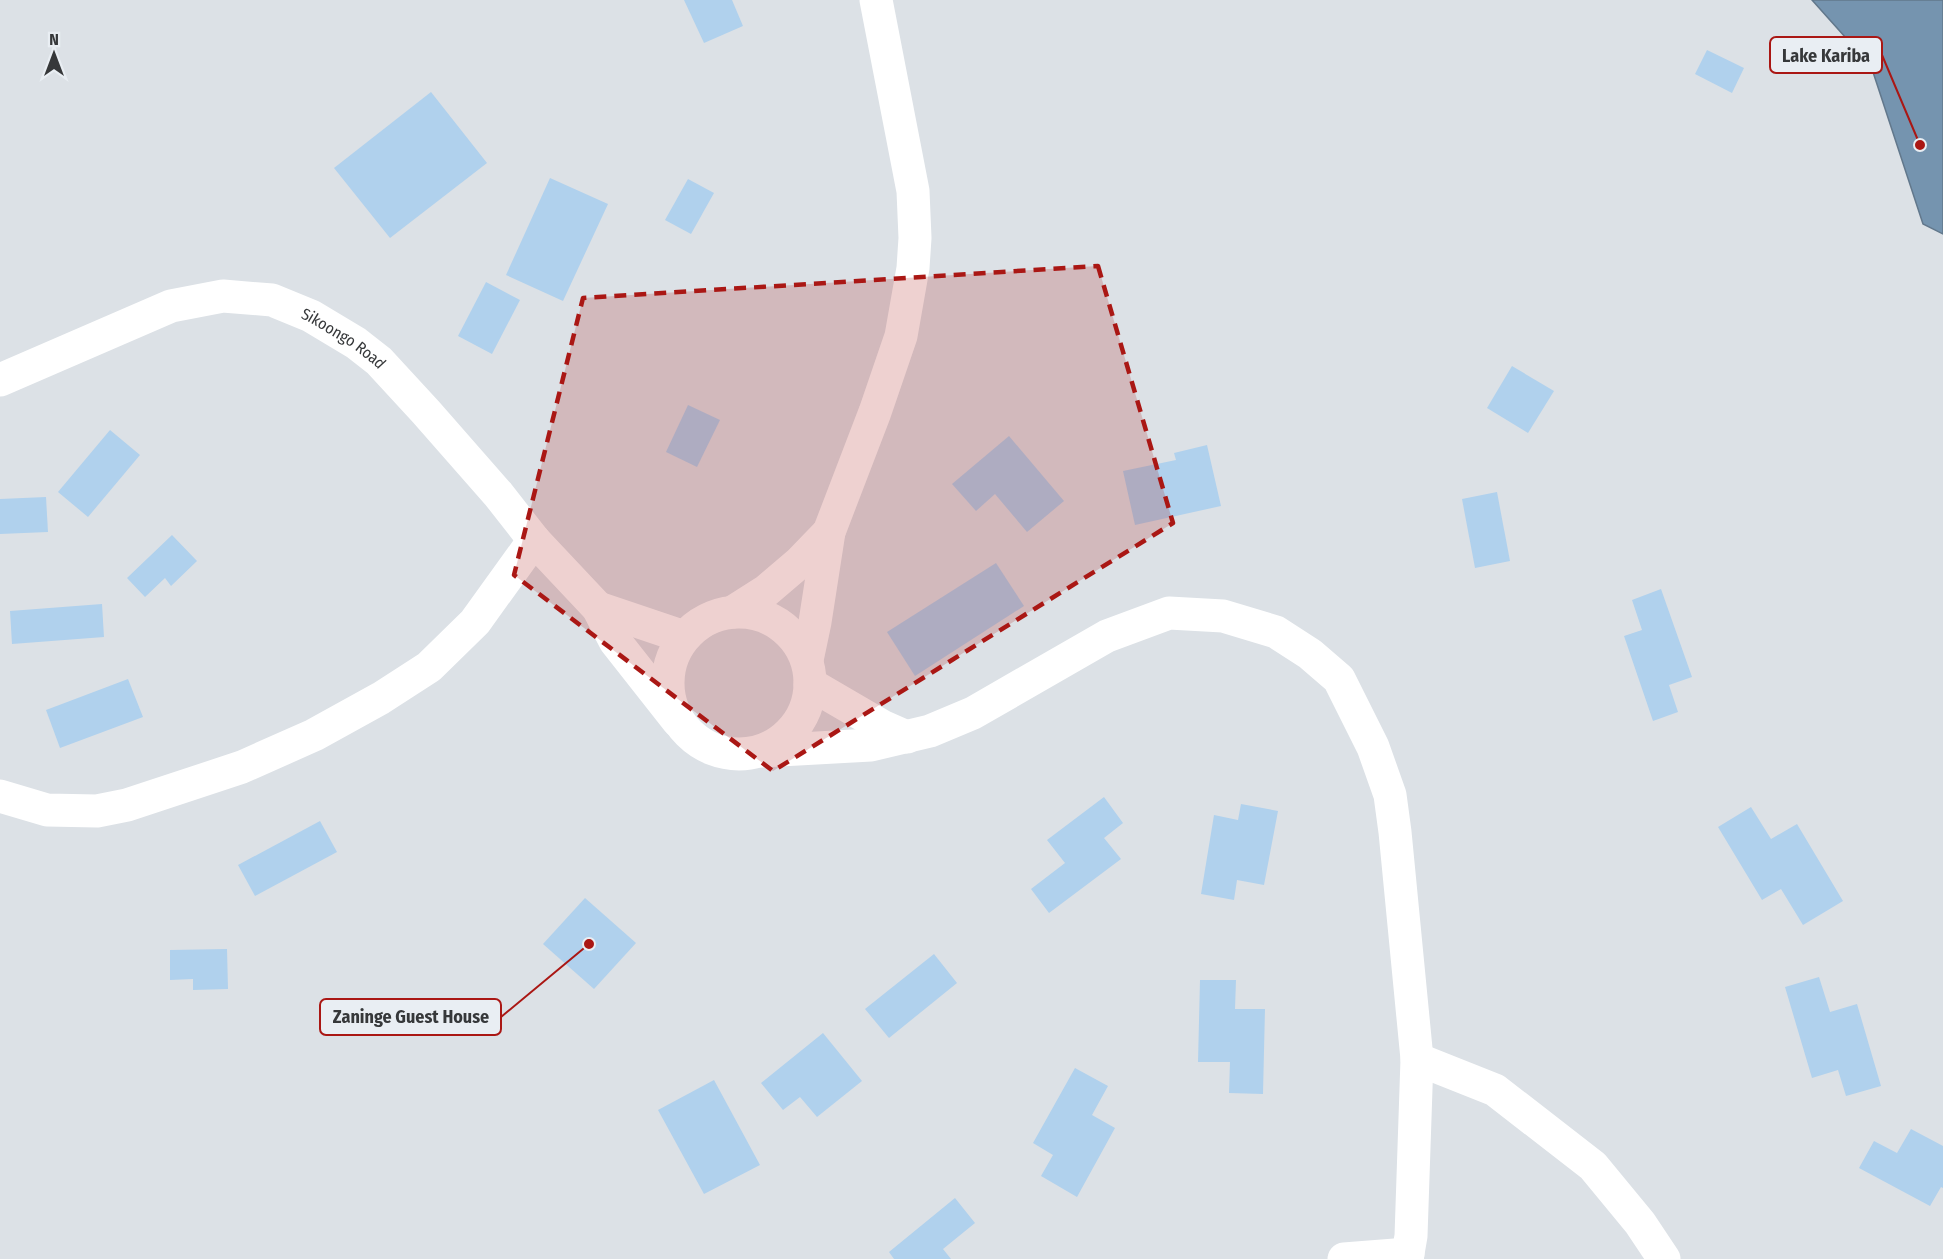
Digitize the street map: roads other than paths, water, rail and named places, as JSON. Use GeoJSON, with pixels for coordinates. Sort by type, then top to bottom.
{"type":"FeatureCollection","features":[{"type":"Feature","properties":{"kind":"street"},"geometry":{"type":"LineString","coordinates":[[762,751],[782,740],[797,724],[807,706],[815,622],[829,532],[875,412],[901,336],[913,268],[915,238],[913,191],[876,0]]}},
{"type":"Feature","properties":{"kind":"street","name":"Sikoongo Road"},"geometry":{"type":"LineString","coordinates":[[0,380],[171,306],[223,296],[272,300],[311,316],[356,343],[379,361],[498,494],[534,540],[598,608]]}},
{"type":"Feature","properties":{"kind":"street"},"geometry":{"type":"LineString","coordinates":[[678,721],[669,701],[667,678],[672,656],[684,637],[706,620],[733,612],[766,591],[800,562],[829,532]]}},
{"type":"Feature","properties":{"kind":"street"},"geometry":{"type":"LineString","coordinates":[[0,796],[47,810],[97,811],[127,805],[242,767],[314,735],[381,699],[429,667],[475,622],[534,540]]}},
{"type":"Feature","properties":{"kind":"street"},"geometry":{"type":"LineString","coordinates":[[598,608],[684,637]]}},
{"type":"Feature","properties":{"kind":"street"},"geometry":{"type":"LineString","coordinates":[[598,608],[615,641],[695,739],[716,751],[741,754],[871,745],[930,730],[973,713],[1107,636],[1169,613],[1223,616],[1276,632],[1310,654],[1339,680],[1373,747],[1390,795],[1417,1059],[1411,1236],[1407,1257],[1344,1259]]}},
{"type":"Feature","properties":{"kind":"street"},"geometry":{"type":"LineString","coordinates":[[733,612],[757,614],[778,624],[796,639],[809,672],[882,726],[907,736]]}},
{"type":"Feature","properties":{"kind":"street"},"geometry":{"type":"LineString","coordinates":[[1417,1059],[1495,1090],[1593,1166],[1640,1223],[1664,1259]]}},
{"type":"Feature","properties":{"kind":"water"},"geometry":{"type":"Polygon","coordinates":[[[1812,0],[1943,0],[1943,234],[1923,224],[1871,66],[1812,0]]]}},
{"type":"Feature","properties":{"kind":"place","name":"Lake Kariba"},"geometry":{"type":"Point","coordinates":[1920,145]}},
{"type":"Feature","properties":{"kind":"place","name":"Zaninge Guest House"},"geometry":{"type":"Point","coordinates":[589,944]}}]}
